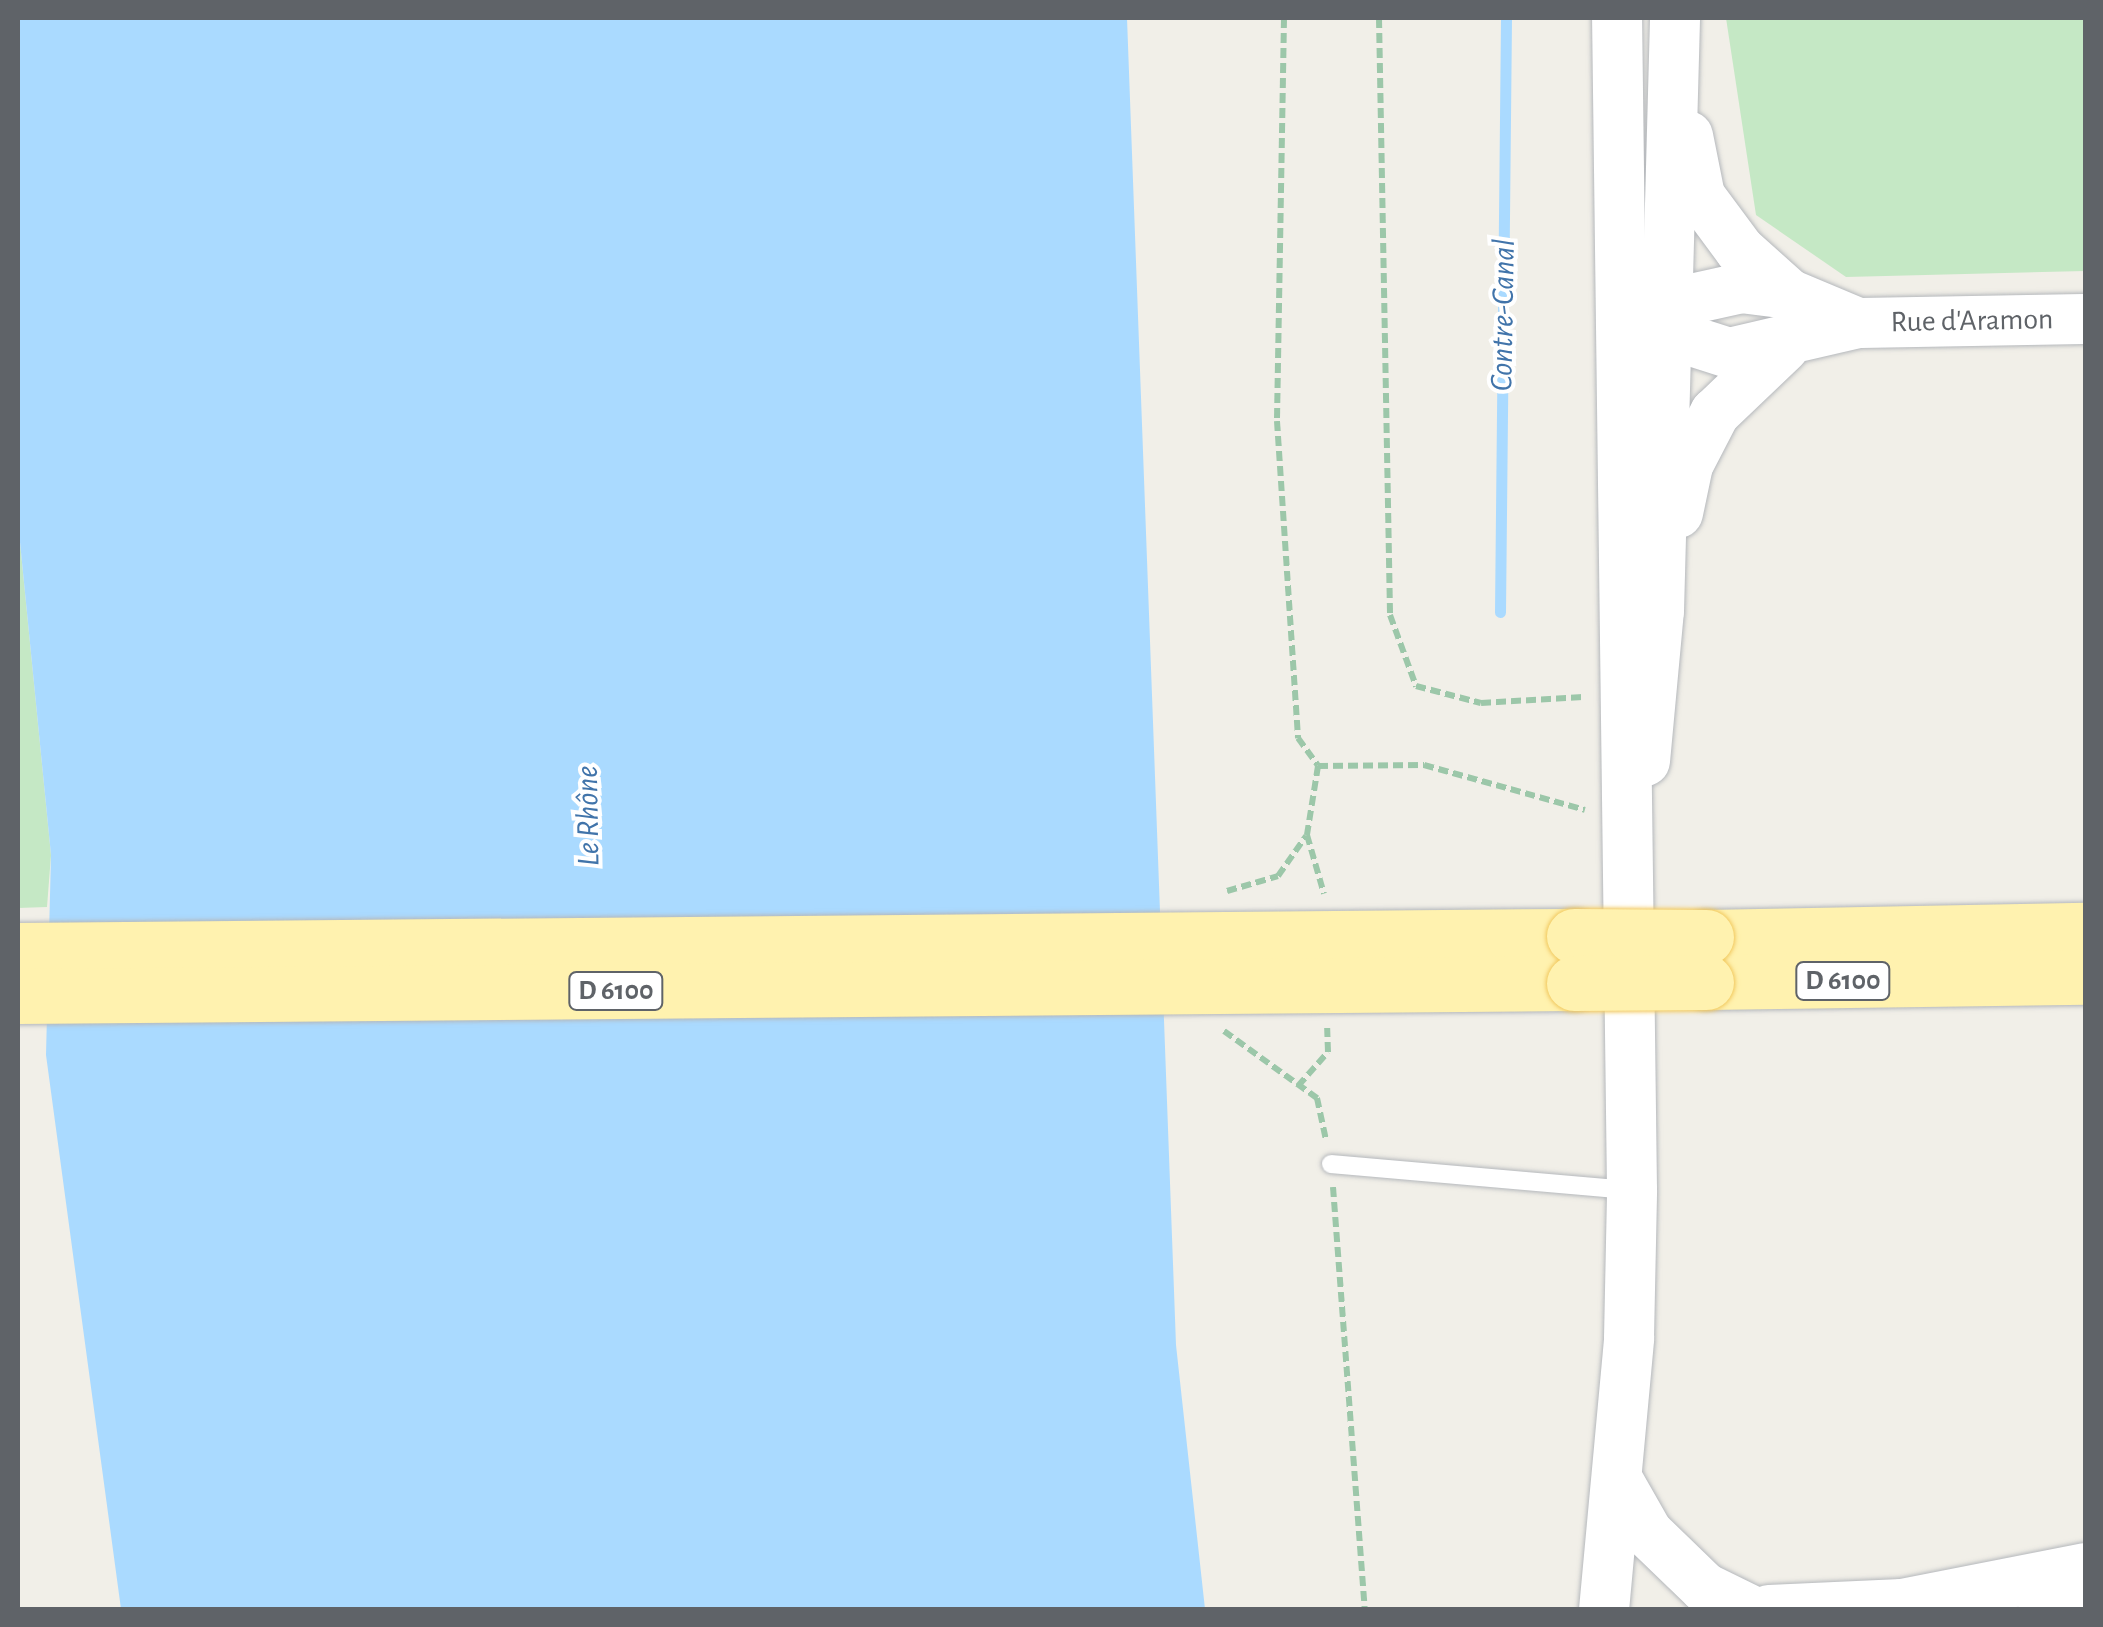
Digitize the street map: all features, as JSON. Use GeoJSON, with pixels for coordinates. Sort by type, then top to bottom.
{"type":"FeatureCollection","features":[{"type":"Feature","properties":{"kind":"main road"},"geometry":{"type":"LineString","coordinates":[[1604,1610],[1619,1482],[1632,1190],[1632,852],[1637,691],[1616,316],[1617,18]]}},
{"type":"Feature","properties":{"kind":"main road"},"geometry":{"type":"LineString","coordinates":[[1637,691],[1659,612],[1664,318],[1678,18]]}},
{"type":"Feature","properties":{"kind":"main road","name":"Rue d'Aramon"},"geometry":{"type":"LineString","coordinates":[[1678,18],[1700,196],[1740,250],[1790,294]]}},
{"type":"Feature","properties":{"kind":"main road","name":"Rue d'Aramon"},"geometry":{"type":"LineString","coordinates":[[1616,316],[1664,318],[1741,288],[1790,294],[1858,323]]}},
{"type":"Feature","properties":{"kind":"main road","name":"Rue d'Aramon"},"geometry":{"type":"LineString","coordinates":[[1664,318],[1729,353],[1784,347],[1858,323],[2086,319]]}},
{"type":"Feature","properties":{"kind":"main road","name":"Rue d'Aramon"},"geometry":{"type":"LineString","coordinates":[[1659,612],[1688,465],[1716,413],[1784,347]]}},
{"type":"Feature","properties":{"kind":"main road"},"geometry":{"type":"LineString","coordinates":[[1975,956],[2086,922]]}},
{"type":"Feature","properties":{"kind":"main road","name":"D 6100"},"geometry":{"type":"LineString","coordinates":[[1975,956],[2086,930]]}},
{"type":"Feature","properties":{"kind":"main road","name":"D 6100"},"geometry":{"type":"LineString","coordinates":[[18,950],[1217,962],[1975,956],[2086,977]]}},
{"type":"Feature","properties":{"kind":"main road"},"geometry":{"type":"LineString","coordinates":[[1975,956],[2086,987]]}},
{"type":"Feature","properties":{"kind":"main road","name":"D 6100"},"geometry":{"type":"LineString","coordinates":[[18,996],[1217,962]]}},
{"type":"Feature","properties":{"kind":"main road"},"geometry":{"type":"LineString","coordinates":[[1619,1482],[1648,1533],[1705,1588],[1750,1610]]}},
{"type":"Feature","properties":{"kind":"main road"},"geometry":{"type":"LineString","coordinates":[[1769,1610],[1896,1606],[1996,1582],[2086,1568]]}},
{"type":"Feature","properties":{"kind":"street"},"geometry":{"type":"LineString","coordinates":[[1996,1582],[2086,1608]]}},
{"type":"Feature","properties":{"kind":"lane"},"geometry":{"type":"LineString","coordinates":[[1331,1164],[1632,1190]]}},
{"type":"Feature","properties":{"kind":"path"},"geometry":{"type":"LineString","coordinates":[[1284,18],[1277,421],[1298,738],[1318,766],[1307,835],[1331,914]]}},
{"type":"Feature","properties":{"kind":"path"},"geometry":{"type":"LineString","coordinates":[[1379,18],[1390,615],[1416,686],[1481,703],[1637,691]]}},
{"type":"Feature","properties":{"kind":"path"},"geometry":{"type":"LineString","coordinates":[[1318,766],[1424,766],[1533,790],[1584,810],[1632,852]]}},
{"type":"Feature","properties":{"kind":"path"},"geometry":{"type":"LineString","coordinates":[[1307,835],[1217,962],[1298,1086],[1317,1098],[1331,1164],[1365,1610]]}},
{"type":"Feature","properties":{"kind":"path"},"geometry":{"type":"LineString","coordinates":[[1298,1086],[1328,1052],[1326,1012]]}},
{"type":"Feature","properties":{"kind":"green space"},"geometry":{"type":"Polygon","coordinates":[[[1726,18],[2085,18],[2085,271],[1846,277],[1756,215],[1726,18]]]}},
{"type":"Feature","properties":{"kind":"green space"},"geometry":{"type":"Polygon","coordinates":[[[18,522],[51,855],[47,907],[18,908],[18,522]]]}},
{"type":"Feature","properties":{"kind":"water","name":"Le Rhône"},"geometry":{"type":"Polygon","coordinates":[[[18,18],[1127,18],[1176,1345],[1205,1609],[121,1609],[46,1055],[51,855],[18,522],[18,18]]]}},
{"type":"Feature","properties":{"kind":"waterway","name":"Contre-Canal"},"geometry":{"type":"LineString","coordinates":[[1500,612],[1506,18]]}}]}
